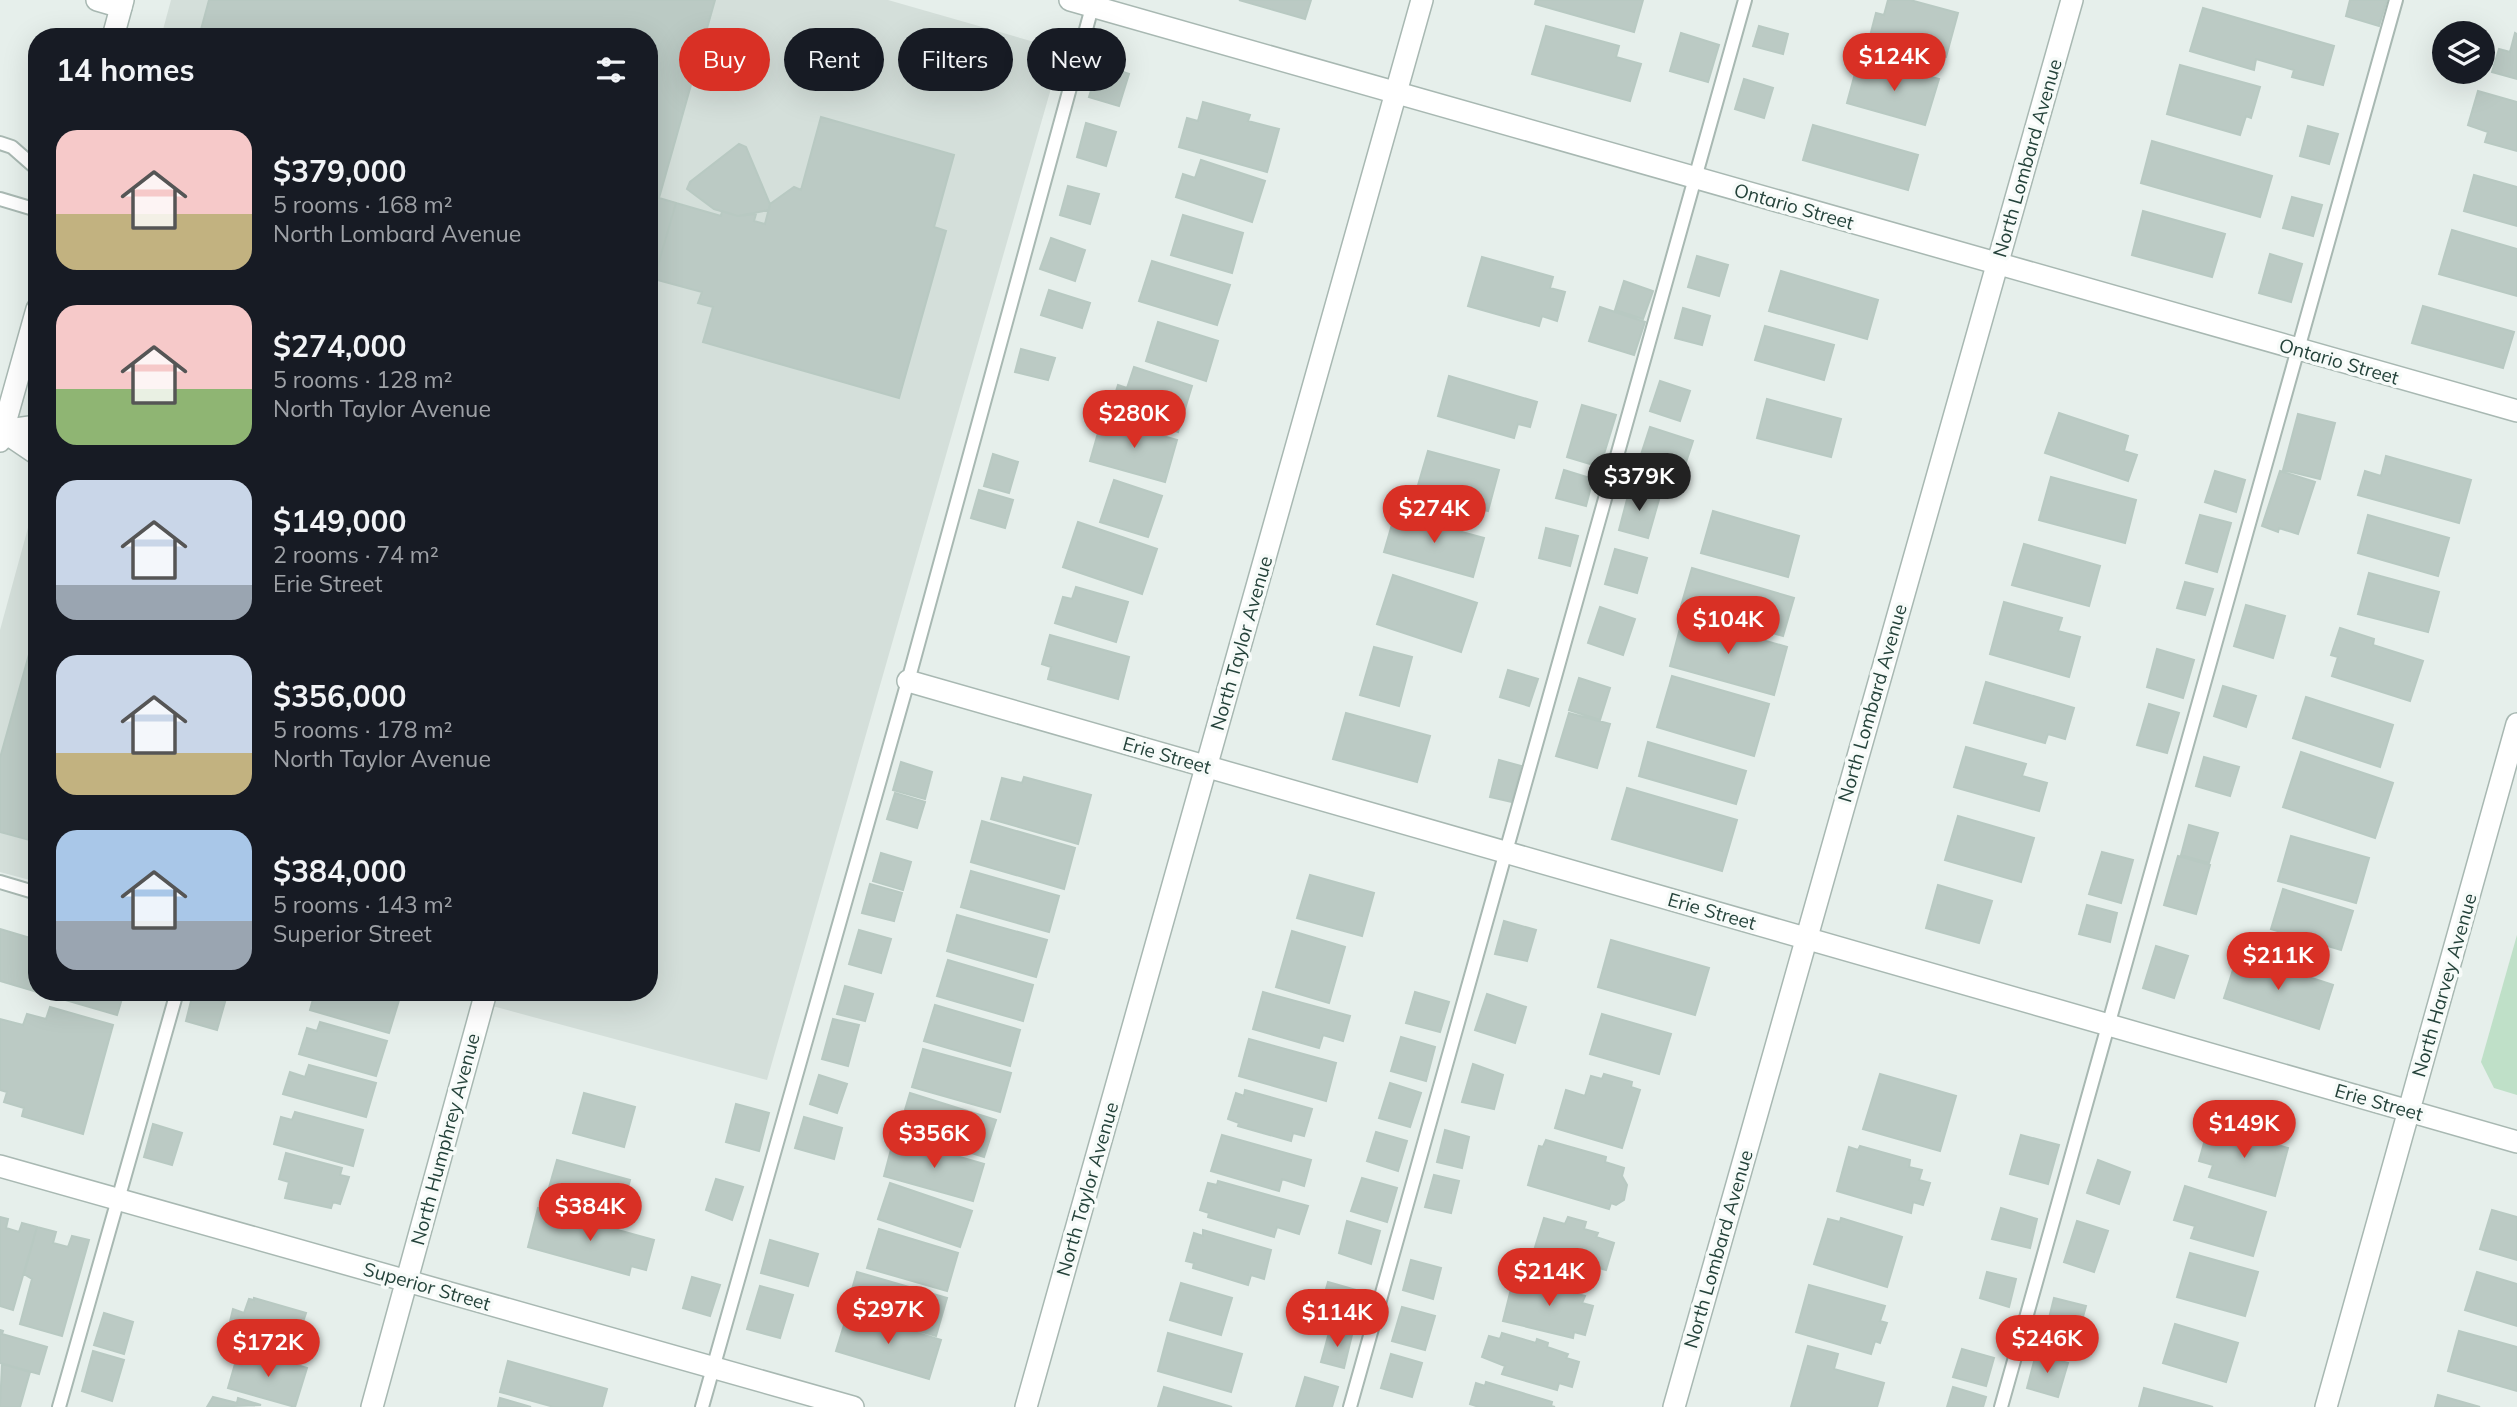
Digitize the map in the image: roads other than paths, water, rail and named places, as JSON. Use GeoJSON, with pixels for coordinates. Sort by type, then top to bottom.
{"type":"FeatureCollection","features":[{"type":"Feature","properties":{"kind":"street"},"geometry":{"type":"LineString","coordinates":[[97,0],[122,4],[115,28]]}},
{"type":"Feature","properties":{"kind":"street","name":"Ontario Street"},"geometry":{"type":"LineString","coordinates":[[1070,0],[1093,3],[1396,93],[2517,411]]}},
{"type":"Feature","properties":{"kind":"street","name":"North Taylor Avenue"},"geometry":{"type":"LineString","coordinates":[[1026,1407],[1422,0]]}},
{"type":"Feature","properties":{"kind":"street","name":"North Lombard Avenue"},"geometry":{"type":"LineString","coordinates":[[1674,1407],[2072,0]]}},
{"type":"Feature","properties":{"kind":"street"},"geometry":{"type":"LineString","coordinates":[[1,435],[28,340]]}},
{"type":"Feature","properties":{"kind":"street"},"geometry":{"type":"LineString","coordinates":[[1,435],[28,428]]}},
{"type":"Feature","properties":{"kind":"street"},"geometry":{"type":"LineString","coordinates":[[1,435],[28,449]]}},
{"type":"Feature","properties":{"kind":"street","name":"Erie Street"},"geometry":{"type":"LineString","coordinates":[[908,681],[2517,1142]]}},
{"type":"Feature","properties":{"kind":"street","name":"North Harvey Avenue"},"geometry":{"type":"LineString","coordinates":[[2326,1407],[2517,724]]}},
{"type":"Feature","properties":{"kind":"street","name":"North Humphrey Avenue"},"geometry":{"type":"LineString","coordinates":[[372,1407],[483,1001]]}},
{"type":"Feature","properties":{"kind":"street","name":"Superior Street"},"geometry":{"type":"LineString","coordinates":[[0,1166],[853,1407]]}},
{"type":"Feature","properties":{"kind":"lane"},"geometry":{"type":"LineString","coordinates":[[1350,1407],[1745,0]]}},
{"type":"Feature","properties":{"kind":"lane"},"geometry":{"type":"LineString","coordinates":[[2001,1407],[2396,0]]}},
{"type":"Feature","properties":{"kind":"lane"},"geometry":{"type":"LineString","coordinates":[[702,1407],[908,681],[1093,3]]}},
{"type":"Feature","properties":{"kind":"lane"},"geometry":{"type":"LineString","coordinates":[[0,143],[12,147],[28,161]]}},
{"type":"Feature","properties":{"kind":"lane"},"geometry":{"type":"LineString","coordinates":[[0,199],[28,207]]}},
{"type":"Feature","properties":{"kind":"lane"},"geometry":{"type":"LineString","coordinates":[[0,882],[28,890]]}},
{"type":"Feature","properties":{"kind":"lane"},"geometry":{"type":"LineString","coordinates":[[59,1407],[174,1001]]}}]}
